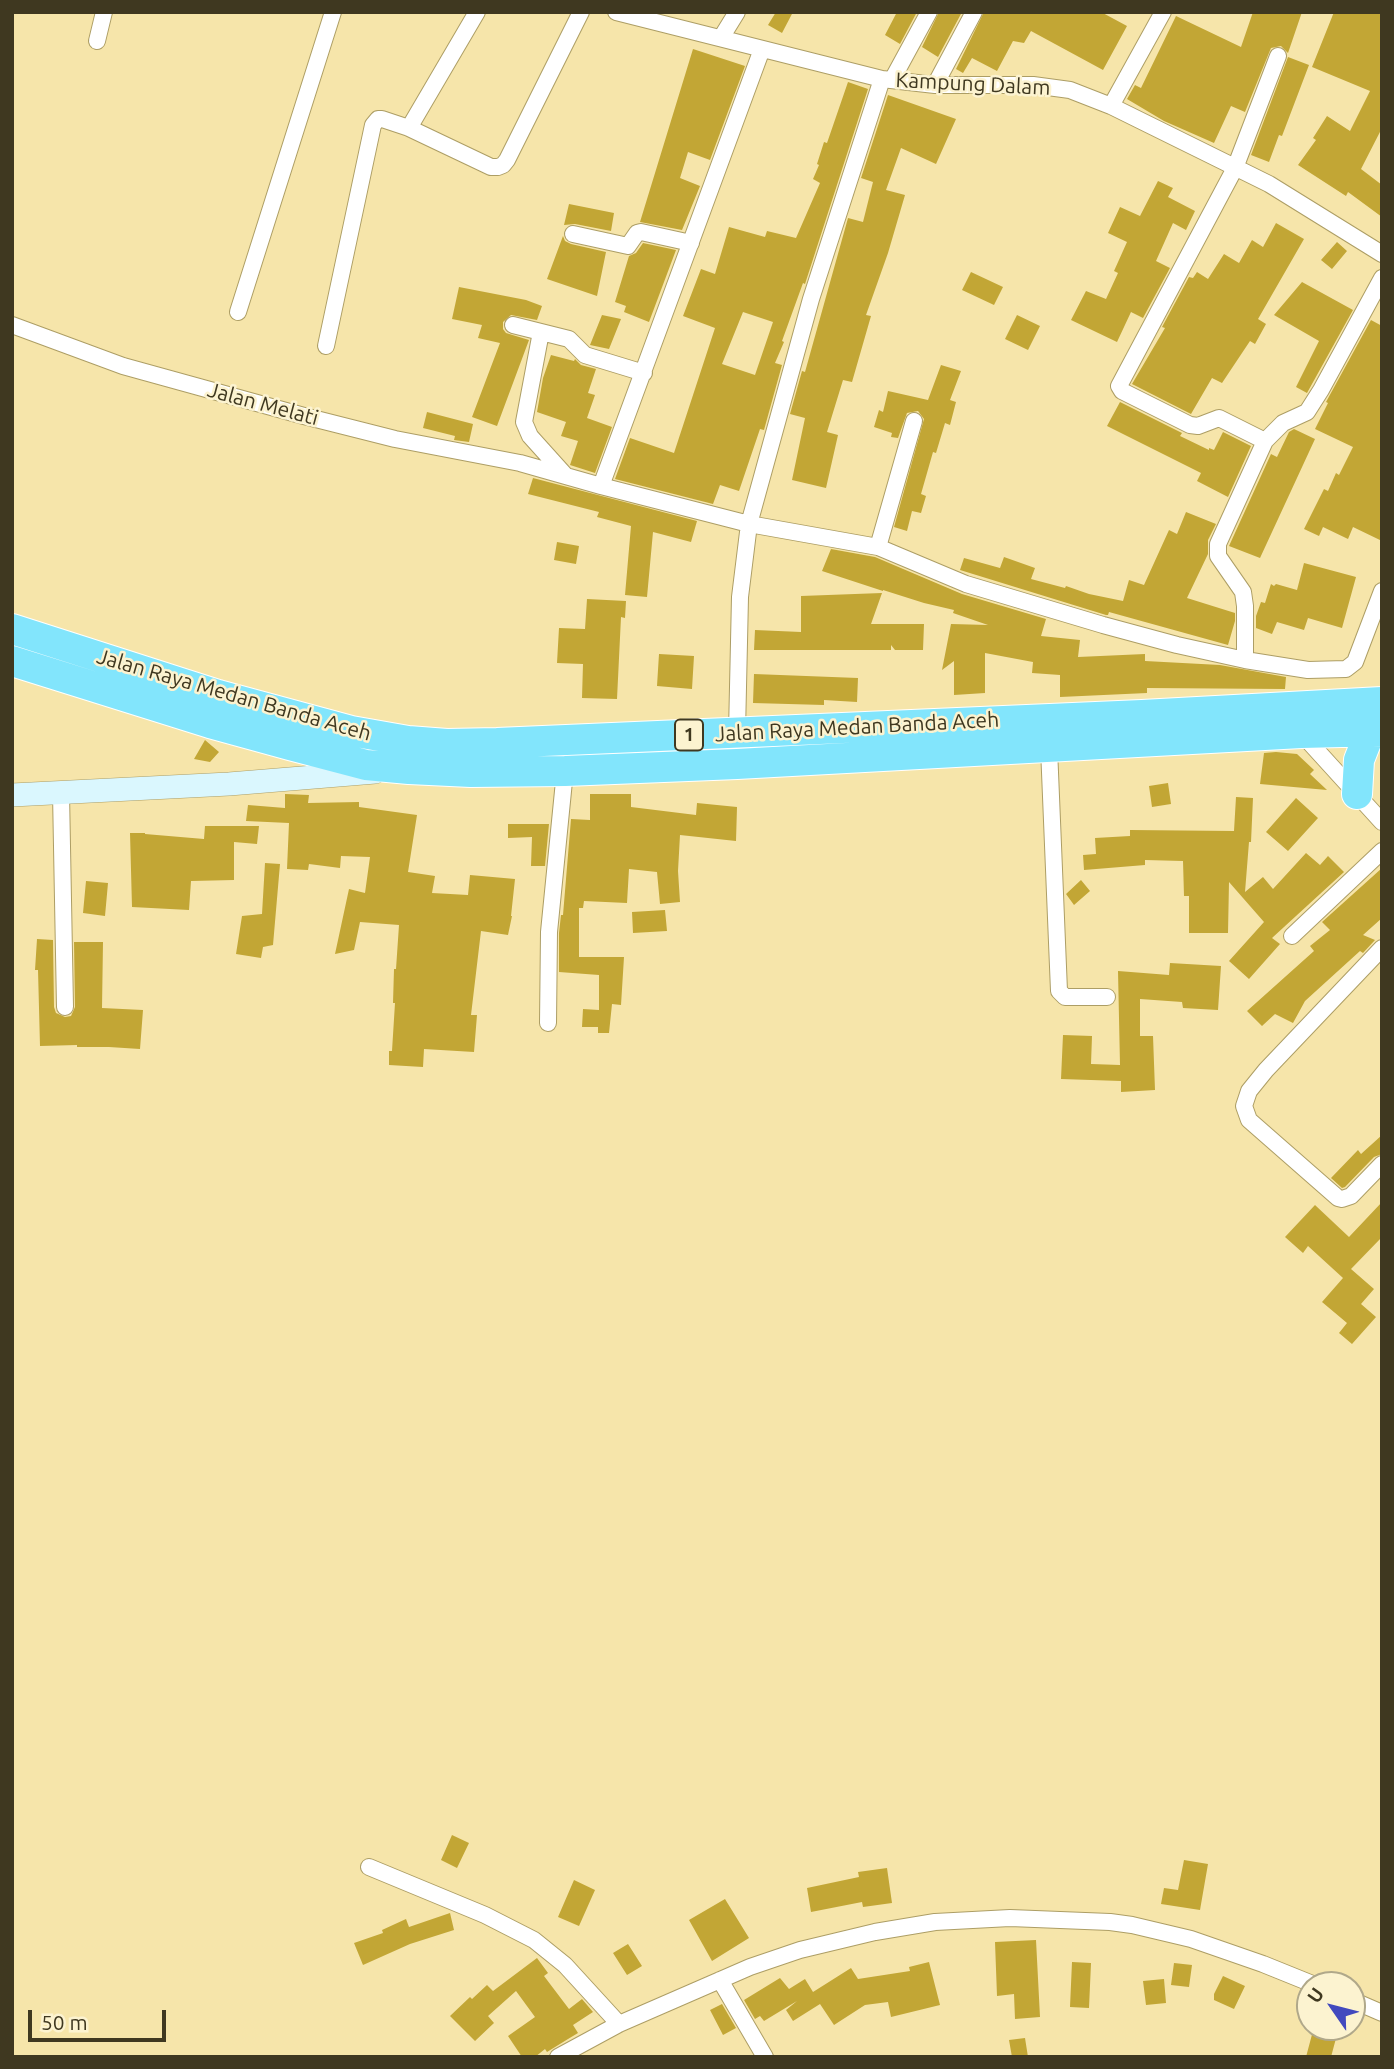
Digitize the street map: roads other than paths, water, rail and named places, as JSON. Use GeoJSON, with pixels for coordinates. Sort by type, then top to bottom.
{"type":"FeatureCollection","features":[{"type":"Feature","properties":{"kind":"highway","name":"Jalan Raya Medan Banda Aceh"},"geometry":{"type":"LineString","coordinates":[[12,629],[218,695],[351,731],[408,741],[447,744],[737,732],[1308,697],[1382,702]]}},
{"type":"Feature","properties":{"kind":"highway","name":"Jalan Raya Medan Banda Aceh"},"geometry":{"type":"LineString","coordinates":[[12,661],[290,746],[366,765],[409,769],[471,772],[565,771],[1049,748],[1308,697],[1376,731]]}},
{"type":"Feature","properties":{"kind":"highway"},"geometry":{"type":"LineString","coordinates":[[1357,794],[1360,760],[1376,731]]}},
{"type":"Feature","properties":{"kind":"street"},"geometry":{"type":"LineString","coordinates":[[97,41],[104,12]]}},
{"type":"Feature","properties":{"kind":"street"},"geometry":{"type":"LineString","coordinates":[[238,312],[333,12]]}},
{"type":"Feature","properties":{"kind":"street"},"geometry":{"type":"LineString","coordinates":[[409,128],[477,12]]}},
{"type":"Feature","properties":{"kind":"street"},"geometry":{"type":"LineString","coordinates":[[326,346],[373,125],[378,119],[382,119],[409,128],[491,167],[503,165],[581,12]]}},
{"type":"Feature","properties":{"kind":"street","name":"Kampung Dalam"},"geometry":{"type":"LineString","coordinates":[[616,12],[887,80],[935,85],[1052,87],[1070,90],[1111,106],[1302,203],[1382,254]]}},
{"type":"Feature","properties":{"kind":"street"},"geometry":{"type":"LineString","coordinates":[[721,38],[737,12]]}},
{"type":"Feature","properties":{"kind":"street"},"geometry":{"type":"LineString","coordinates":[[737,732],[740,597],[749,524],[811,299],[887,80],[929,12]]}},
{"type":"Feature","properties":{"kind":"street"},"geometry":{"type":"LineString","coordinates":[[935,85],[974,12]]}},
{"type":"Feature","properties":{"kind":"street"},"geometry":{"type":"LineString","coordinates":[[1111,106],[1163,12]]}},
{"type":"Feature","properties":{"kind":"street"},"geometry":{"type":"LineString","coordinates":[[601,486],[762,49]]}},
{"type":"Feature","properties":{"kind":"street"},"geometry":{"type":"LineString","coordinates":[[1265,442],[1219,418],[1198,426],[1190,425],[1122,391],[1119,386],[1235,168],[1278,56]]}},
{"type":"Feature","properties":{"kind":"street"},"geometry":{"type":"LineString","coordinates":[[573,234],[628,246],[641,232],[691,243]]}},
{"type":"Feature","properties":{"kind":"street"},"geometry":{"type":"LineString","coordinates":[[1245,660],[1243,592],[1218,556],[1217,548],[1265,442],[1283,423],[1307,412],[1382,278]]}},
{"type":"Feature","properties":{"kind":"street","name":"Jalan Melati"},"geometry":{"type":"LineString","coordinates":[[12,324],[123,366],[396,439],[520,463],[749,524],[878,547],[966,584],[1103,625],[1245,660],[1308,697],[1355,663],[1382,591]]}},
{"type":"Feature","properties":{"kind":"street"},"geometry":{"type":"LineString","coordinates":[[513,325],[569,339],[586,356],[644,373]]}},
{"type":"Feature","properties":{"kind":"street"},"geometry":{"type":"LineString","coordinates":[[541,332],[524,422],[530,436],[566,476]]}},
{"type":"Feature","properties":{"kind":"street"},"geometry":{"type":"LineString","coordinates":[[878,547],[914,421]]}},
{"type":"Feature","properties":{"kind":"street"},"geometry":{"type":"LineString","coordinates":[[1308,697],[1357,794],[1382,822]]}},
{"type":"Feature","properties":{"kind":"street"},"geometry":{"type":"LineString","coordinates":[[1049,748],[1059,991],[1065,997],[1107,997]]}},
{"type":"Feature","properties":{"kind":"street"},"geometry":{"type":"LineString","coordinates":[[12,795],[229,784],[409,769]]}},
{"type":"Feature","properties":{"kind":"street"},"geometry":{"type":"LineString","coordinates":[[548,1023],[549,932],[565,771]]}},
{"type":"Feature","properties":{"kind":"street"},"geometry":{"type":"LineString","coordinates":[[61,793],[65,1007]]}},
{"type":"Feature","properties":{"kind":"street"},"geometry":{"type":"LineString","coordinates":[[1292,936],[1382,850]]}},
{"type":"Feature","properties":{"kind":"street"},"geometry":{"type":"LineString","coordinates":[[1382,948],[1266,1070],[1249,1091],[1244,1106],[1250,1120],[1338,1198],[1351,1196],[1382,1164]]}},
{"type":"Feature","properties":{"kind":"street"},"geometry":{"type":"LineString","coordinates":[[369,1867],[485,1915],[534,1940],[565,1965],[619,2024]]}},
{"type":"Feature","properties":{"kind":"street"},"geometry":{"type":"LineString","coordinates":[[558,2057],[619,2024],[750,1967],[800,1950],[875,1932],[935,1922],[1010,1918],[1132,1925],[1191,1939],[1296,1977]]}},
{"type":"Feature","properties":{"kind":"street"},"geometry":{"type":"LineString","coordinates":[[720,1980],[765,2057]]}}]}
